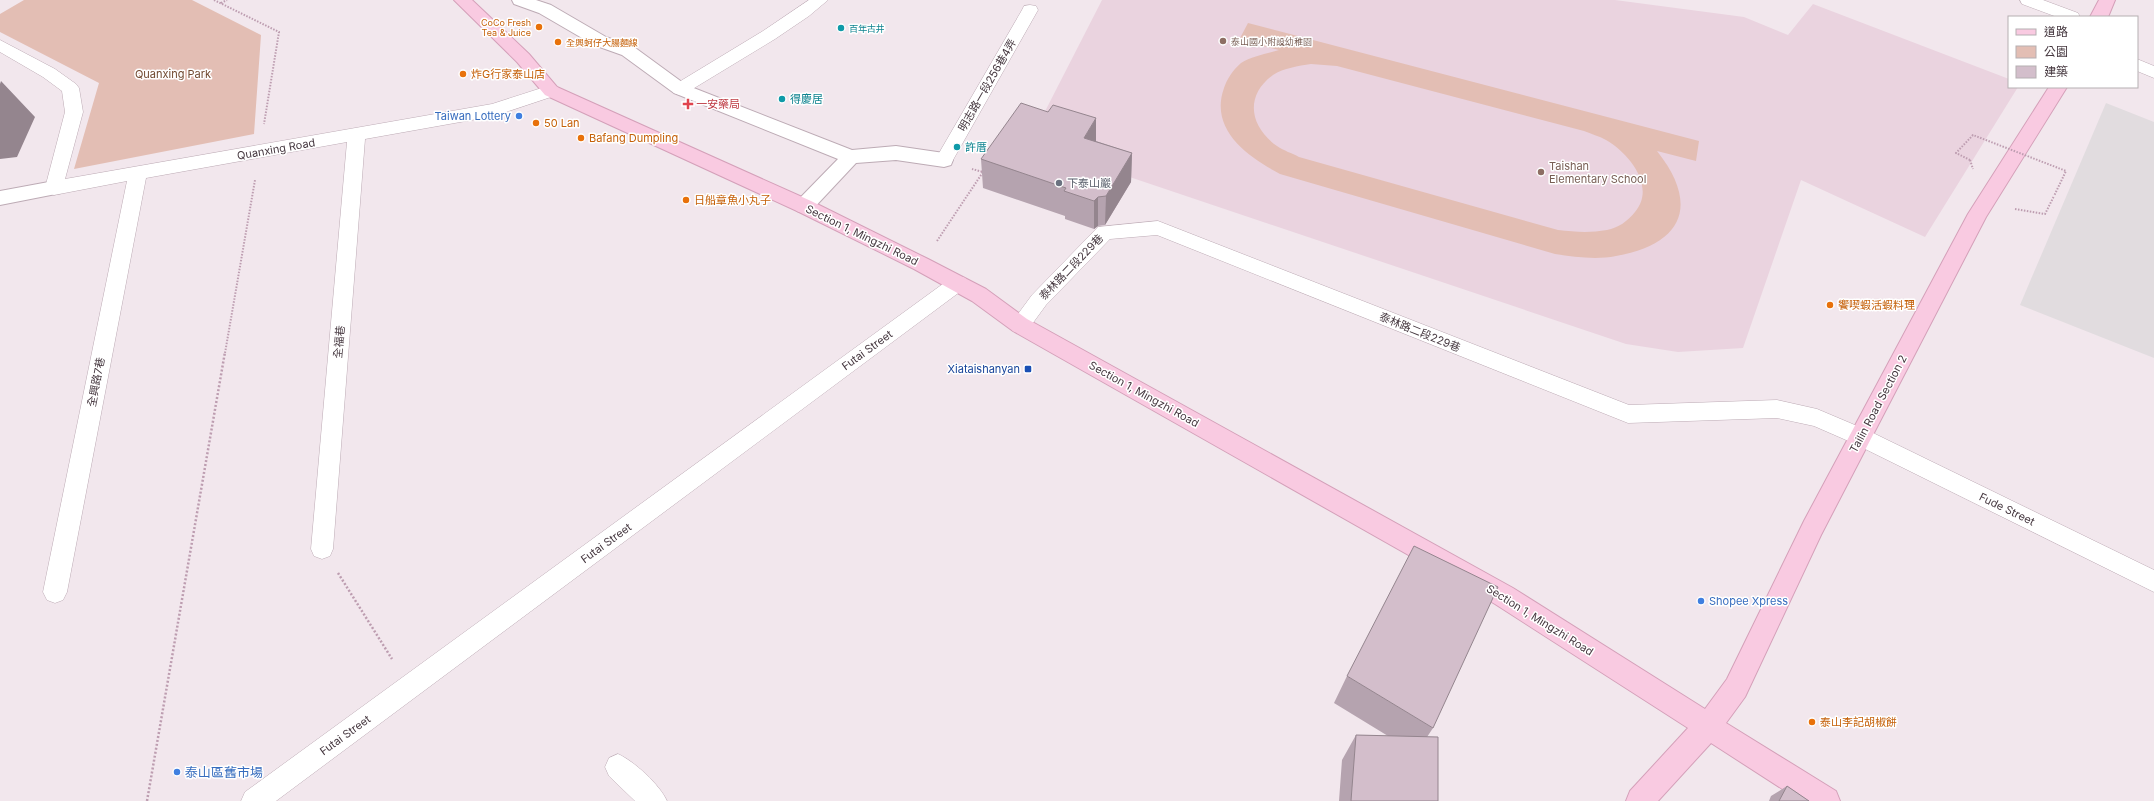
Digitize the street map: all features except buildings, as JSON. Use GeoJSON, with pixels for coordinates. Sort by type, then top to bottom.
{"type":"FeatureCollection","features":[{"type":"Feature","properties":{"kind":"main road","name":"Section 1, Mingzhi Road"},"geometry":{"type":"LineString","coordinates":[[462,0],[523,58],[551,91],[804,206],[958,283],[979,295],[1020,325],[1504,596],[1826,801]]}},
{"type":"Feature","properties":{"kind":"main road"},"geometry":{"type":"LineString","coordinates":[[2099,16],[2107,0]]}},
{"type":"Feature","properties":{"kind":"main road","name":"Tailin Road Section 2"},"geometry":{"type":"LineString","coordinates":[[1640,801],[1708,726],[1736,688],[1812,528],[1985,202],[2057,88]]}},
{"type":"Feature","properties":{"kind":"street"},"geometry":{"type":"LineString","coordinates":[[520,0],[545,9],[600,41],[628,51],[680,88],[851,157],[896,153],[944,160]]}},
{"type":"Feature","properties":{"kind":"street"},"geometry":{"type":"LineString","coordinates":[[804,206],[851,157]]}},
{"type":"Feature","properties":{"kind":"street","name":"Quanxing Road"},"geometry":{"type":"LineString","coordinates":[[0,198],[54,188]]}},
{"type":"Feature","properties":{"kind":"lane"},"geometry":{"type":"LineString","coordinates":[[680,88],[766,37],[820,0]]}},
{"type":"Feature","properties":{"kind":"lane"},"geometry":{"type":"LineString","coordinates":[[2028,0],[2069,16]]}},
{"type":"Feature","properties":{"kind":"lane","name":"明志路一段256巷4弄"},"geometry":{"type":"LineString","coordinates":[[944,160],[1030,10]]}},
{"type":"Feature","properties":{"kind":"lane"},"geometry":{"type":"LineString","coordinates":[[0,45],[49,73],[70,88],[74,112],[54,188]]}},
{"type":"Feature","properties":{"kind":"lane"},"geometry":{"type":"LineString","coordinates":[[2138,65],[2154,72]]}},
{"type":"Feature","properties":{"kind":"lane","name":"Quanxing Road"},"geometry":{"type":"LineString","coordinates":[[54,188],[494,110],[551,91]]}},
{"type":"Feature","properties":{"kind":"lane","name":"全福巷"},"geometry":{"type":"LineString","coordinates":[[322,549],[356,135]]}},
{"type":"Feature","properties":{"kind":"lane","name":"全興路7巷"},"geometry":{"type":"LineString","coordinates":[[55,592],[138,173]]}},
{"type":"Feature","properties":{"kind":"lane","name":"泰林路二段229巷"},"geometry":{"type":"LineString","coordinates":[[1020,325],[1039,300],[1105,232],[1158,228],[1628,414],[1777,409],[1818,418],[1861,437]]}},
{"type":"Feature","properties":{"kind":"lane","name":"Futai Street"},"geometry":{"type":"LineString","coordinates":[[254,801],[410,688],[958,283]]}},
{"type":"Feature","properties":{"kind":"lane","name":"Fude Street"},"geometry":{"type":"LineString","coordinates":[[1861,437],[2154,581]]}},
{"type":"Feature","properties":{"kind":"lane"},"geometry":{"type":"LineString","coordinates":[[618,767],[654,801]]}},
{"type":"Feature","properties":{"kind":"path"},"geometry":{"type":"LineString","coordinates":[[147,801],[260,152],[279,32],[214,0]]}},
{"type":"Feature","properties":{"kind":"path"},"geometry":{"type":"LineString","coordinates":[[221,3],[227,0]]}},
{"type":"Feature","properties":{"kind":"path"},"geometry":{"type":"LineString","coordinates":[[1970,160],[1956,154],[1974,135],[2066,171],[2054,196]]}},
{"type":"Feature","properties":{"kind":"path"},"geometry":{"type":"LineString","coordinates":[[921,264],[983,172],[944,160]]}},
{"type":"Feature","properties":{"kind":"path"},"geometry":{"type":"LineString","coordinates":[[322,549],[410,688]]}},
{"type":"Feature","properties":{"kind":"shaded area","name":"Taishan Elementary School"},"geometry":{"type":"Polygon","coordinates":[[[1102,0],[1615,0],[1744,17],[1788,35],[1813,4],[2008,79],[2008,88],[2017,88],[1925,237],[1801,180],[1743,348],[1678,352],[1626,344],[1094,165],[1037,127],[1102,0]]]}},
{"type":"Feature","properties":{"kind":"shaded area"},"geometry":{"type":"Polygon","coordinates":[[[2106,103],[2154,122],[2154,358],[2020,305],[2106,103]]]}},
{"type":"Feature","properties":{"kind":"green space","name":"Quanxing Park"},"geometry":{"type":"Polygon","coordinates":[[[24,0],[192,0],[261,35],[254,134],[74,169],[99,83],[0,32],[0,14],[24,0]]]}},
{"type":"Feature","properties":{"kind":"green space"},"geometry":{"type":"Polygon","coordinates":[[[1248,23],[1699,141],[1696,161],[1657,151],[1670,171],[1678,188],[1681,205],[1678,219],[1670,232],[1657,242],[1639,250],[1616,256],[1586,258],[1555,254],[1280,174],[1244,150],[1234,140],[1222,117],[1221,103],[1224,88],[1235,69],[1241,63],[1250,59],[1279,50],[1239,40],[1248,23]],[[1311,64],[1291,68],[1273,75],[1264,83],[1254,102],[1256,121],[1268,138],[1280,148],[1299,157],[1558,230],[1589,232],[1611,229],[1619,226],[1629,218],[1641,202],[1643,192],[1641,182],[1631,162],[1615,146],[1601,137],[1584,131],[1337,66],[1311,64]]]}},
{"type":"Feature","properties":{"kind":"place","name":"CoCo Fresh Tea & Juice"},"geometry":{"type":"Point","coordinates":[539,27]}},
{"type":"Feature","properties":{"kind":"place","name":"百年古井"},"geometry":{"type":"Point","coordinates":[841,28]}},
{"type":"Feature","properties":{"kind":"place","name":"泰山國小附設幼稚園"},"geometry":{"type":"Point","coordinates":[1223,41]}},
{"type":"Feature","properties":{"kind":"place","name":"全興蚵仔大腸麵線"},"geometry":{"type":"Point","coordinates":[558,42]}},
{"type":"Feature","properties":{"kind":"place","name":"炸G行家泰山店"},"geometry":{"type":"Point","coordinates":[463,74]}},
{"type":"Feature","properties":{"kind":"place","name":"得慶居"},"geometry":{"type":"Point","coordinates":[782,99]}},
{"type":"Feature","properties":{"kind":"place","name":"一安藥局"},"geometry":{"type":"Point","coordinates":[688,104]}},
{"type":"Feature","properties":{"kind":"place","name":"Taiwan Lottery"},"geometry":{"type":"Point","coordinates":[519,116]}},
{"type":"Feature","properties":{"kind":"place","name":"50 Lan"},"geometry":{"type":"Point","coordinates":[536,123]}},
{"type":"Feature","properties":{"kind":"place","name":"Bafang Dumpling"},"geometry":{"type":"Point","coordinates":[581,138]}},
{"type":"Feature","properties":{"kind":"place","name":"許厝"},"geometry":{"type":"Point","coordinates":[957,147]}},
{"type":"Feature","properties":{"kind":"place","name":"Taishan Elementary School"},"geometry":{"type":"Point","coordinates":[1541,172]}},
{"type":"Feature","properties":{"kind":"place","name":"下泰山巖"},"geometry":{"type":"Point","coordinates":[1059,183]}},
{"type":"Feature","properties":{"kind":"place","name":"日船章魚小丸子"},"geometry":{"type":"Point","coordinates":[686,200]}},
{"type":"Feature","properties":{"kind":"place","name":"饗喫蝦活蝦料理"},"geometry":{"type":"Point","coordinates":[1830,305]}},
{"type":"Feature","properties":{"kind":"place","name":"Xiataishanyan"},"geometry":{"type":"Point","coordinates":[1028,369]}},
{"type":"Feature","properties":{"kind":"place","name":"Shopee Xpress"},"geometry":{"type":"Point","coordinates":[1701,601]}},
{"type":"Feature","properties":{"kind":"place","name":"泰山李記胡椒餅"},"geometry":{"type":"Point","coordinates":[1812,722]}},
{"type":"Feature","properties":{"kind":"place","name":"泰山區舊市場"},"geometry":{"type":"Point","coordinates":[177,772]}}]}
